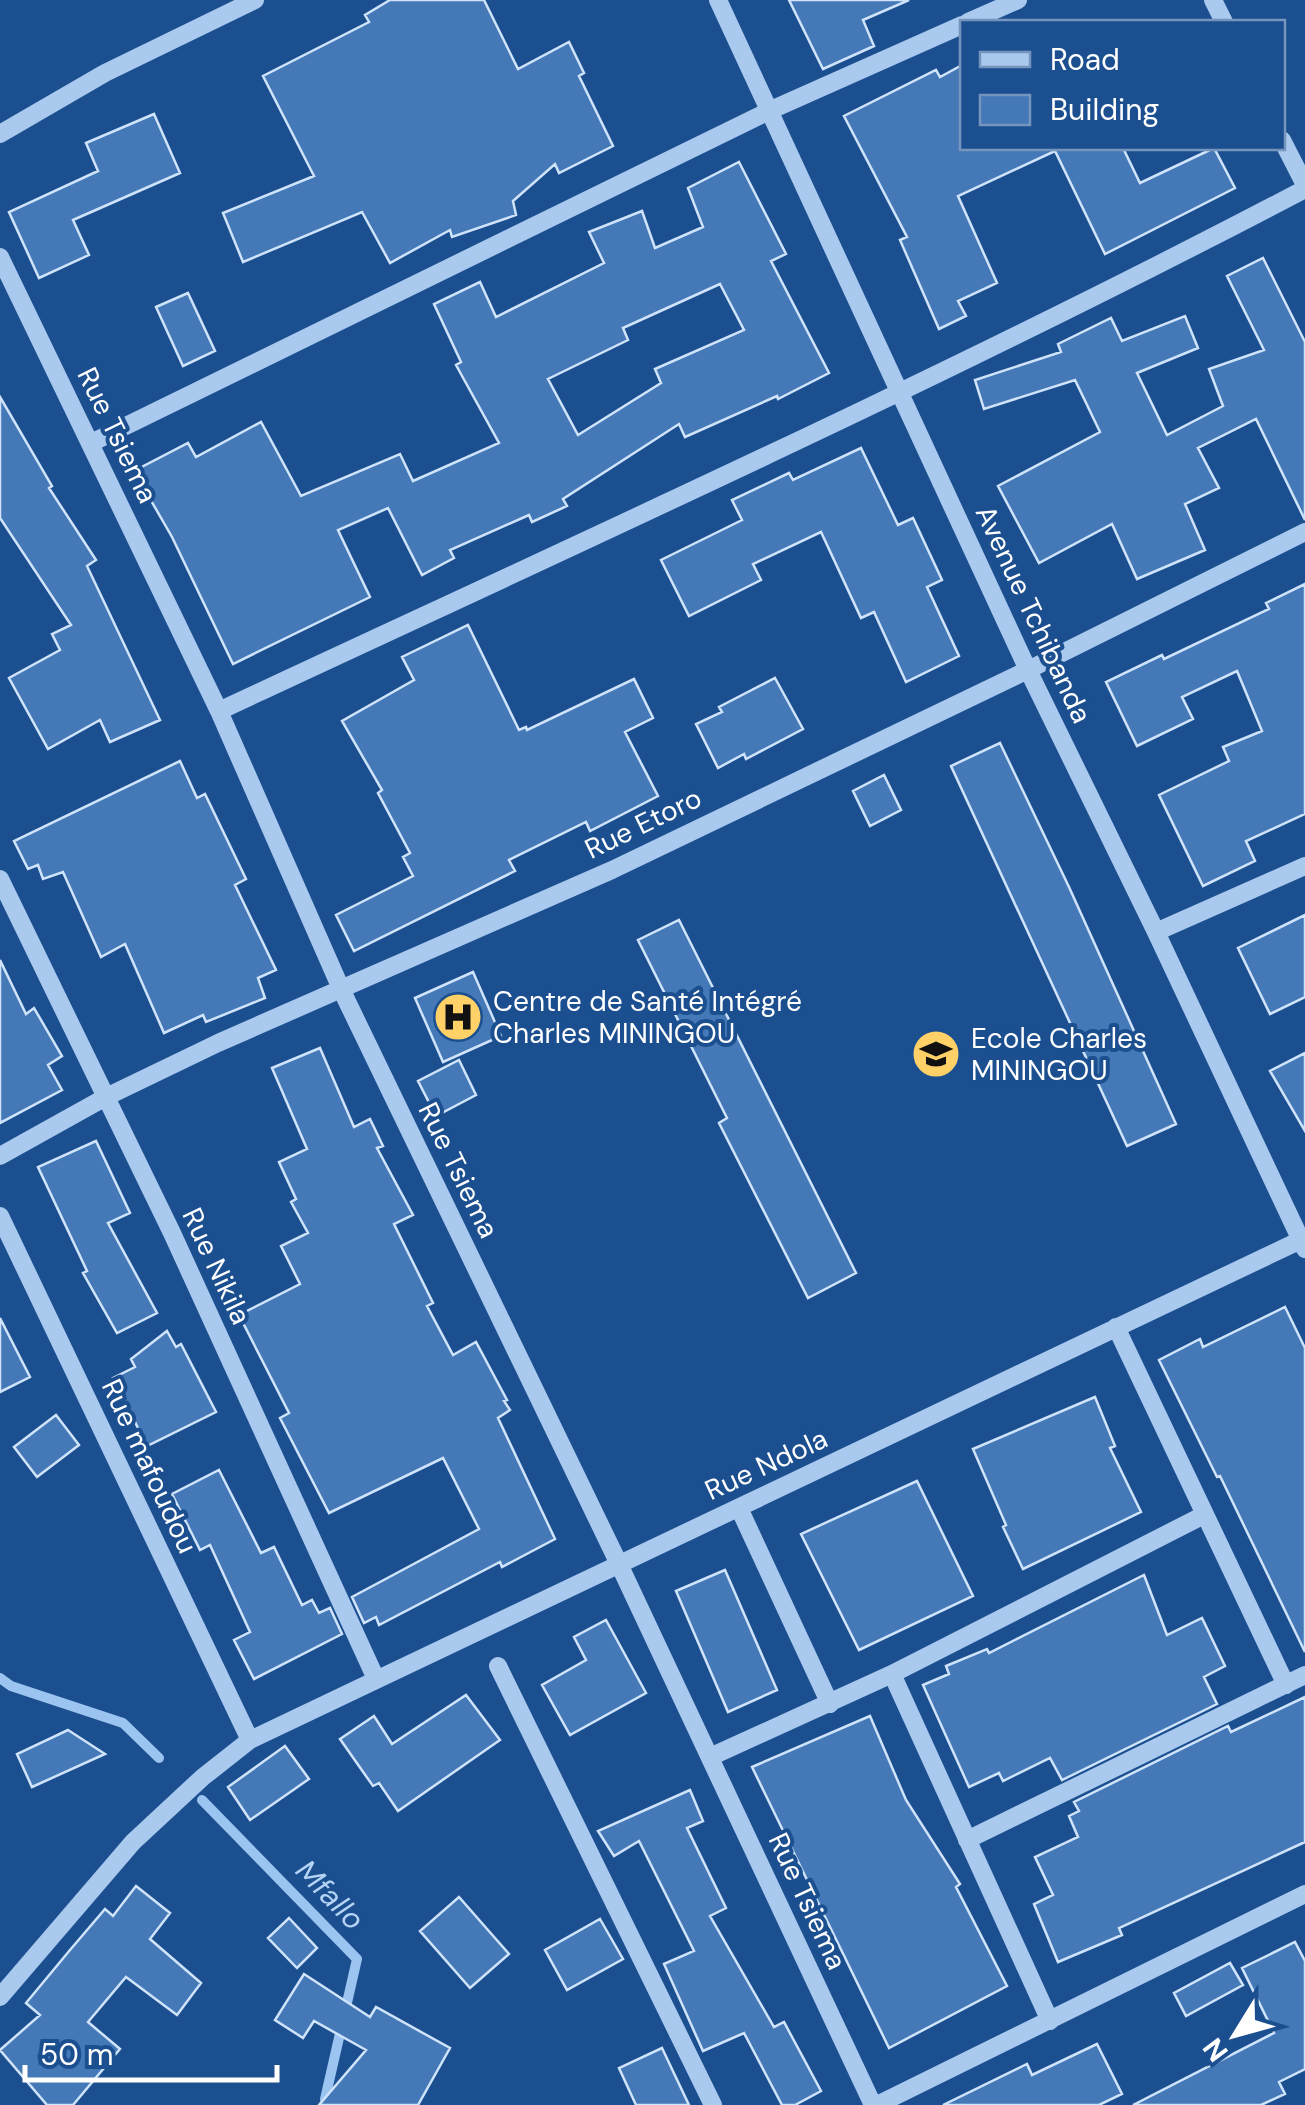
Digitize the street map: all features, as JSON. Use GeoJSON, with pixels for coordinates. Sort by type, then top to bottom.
{"type":"FeatureCollection","features":[{"type":"Feature","properties":{"kind":"street"},"geometry":{"type":"LineString","coordinates":[[0,134],[105,73],[255,0]]}},
{"type":"Feature","properties":{"kind":"street","name":"Avenue Tchibanda"},"geometry":{"type":"LineString","coordinates":[[718,0],[1028,670],[1304,1243]]}},
{"type":"Feature","properties":{"kind":"street"},"geometry":{"type":"LineString","coordinates":[[974,20],[1018,0]]}},
{"type":"Feature","properties":{"kind":"street"},"geometry":{"type":"LineString","coordinates":[[92,443],[771,110],[960,26]]}},
{"type":"Feature","properties":{"kind":"street"},"geometry":{"type":"LineString","coordinates":[[219,710],[902,393],[1111,291],[1305,187],[1285,146]]}},
{"type":"Feature","properties":{"kind":"street","name":"Rue Tsiema"},"geometry":{"type":"LineString","coordinates":[[0,257],[219,710],[342,991],[875,2105]]}},
{"type":"Feature","properties":{"kind":"street","name":"Rue Etoro"},"geometry":{"type":"LineString","coordinates":[[0,1156],[106,1096],[612,870],[1305,532]]}},
{"type":"Feature","properties":{"kind":"street"},"geometry":{"type":"LineString","coordinates":[[1156,932],[1305,866]]}},
{"type":"Feature","properties":{"kind":"street","name":"Rue Nikila"},"geometry":{"type":"LineString","coordinates":[[0,879],[106,1096],[376,1679]]}},
{"type":"Feature","properties":{"kind":"street","name":"Rue mafoudou"},"geometry":{"type":"LineString","coordinates":[[0,1216],[250,1740]]}},
{"type":"Feature","properties":{"kind":"street","name":"Rue Ndola"},"geometry":{"type":"LineString","coordinates":[[0,1997],[133,1842],[250,1740],[618,1562],[1304,1243]]}},
{"type":"Feature","properties":{"kind":"street"},"geometry":{"type":"LineString","coordinates":[[1116,1328],[1286,1684]]}},
{"type":"Feature","properties":{"kind":"street"},"geometry":{"type":"LineString","coordinates":[[739,1508],[830,1704]]}},
{"type":"Feature","properties":{"kind":"street"},"geometry":{"type":"LineString","coordinates":[[710,1757],[892,1674],[1204,1515]]}},
{"type":"Feature","properties":{"kind":"street"},"geometry":{"type":"LineString","coordinates":[[498,1666],[713,2105]]}},
{"type":"Feature","properties":{"kind":"street"},"geometry":{"type":"LineString","coordinates":[[892,1674],[1050,2021]]}},
{"type":"Feature","properties":{"kind":"street"},"geometry":{"type":"LineString","coordinates":[[967,1840],[1305,1676]]}},
{"type":"Feature","properties":{"kind":"street"},"geometry":{"type":"LineString","coordinates":[[875,2105],[1305,1894]]}},
{"type":"Feature","properties":{"kind":"building"},"geometry":{"type":"Polygon","coordinates":[[[390,0],[484,0],[518,69],[569,42],[584,73],[579,76],[613,146],[559,173],[555,164],[513,201],[516,215],[452,237],[450,230],[390,263],[362,212],[243,262],[223,213],[314,176],[263,76],[369,22],[365,15],[390,0]]]}},
{"type":"Feature","properties":{"kind":"building"},"geometry":{"type":"Polygon","coordinates":[[[789,0],[909,0],[863,20],[874,46],[823,69],[789,0]]]}},
{"type":"Feature","properties":{"kind":"building"},"geometry":{"type":"Polygon","coordinates":[[[960,66],[960,150],[1124,150],[1140,183],[1215,150],[1235,188],[1105,254],[1055,151],[958,196],[997,283],[958,301],[966,316],[939,329],[900,240],[907,237],[844,116],[936,70],[940,77],[960,66]]]}},
{"type":"Feature","properties":{"kind":"building"},"geometry":{"type":"Polygon","coordinates":[[[154,114],[180,173],[73,220],[89,255],[39,278],[9,212],[98,171],[86,143],[154,114]]]}},
{"type":"Feature","properties":{"kind":"building"},"geometry":{"type":"Polygon","coordinates":[[[739,162],[786,254],[771,261],[829,373],[778,399],[777,396],[685,437],[679,424],[563,499],[567,506],[532,522],[529,515],[450,550],[454,558],[422,575],[388,508],[338,530],[370,597],[233,664],[172,537],[134,471],[188,443],[196,457],[261,422],[301,496],[400,454],[413,481],[499,443],[456,365],[461,362],[434,304],[480,282],[496,317],[604,263],[589,232],[642,211],[655,248],[703,227],[688,188],[739,162]],[[720,284],[623,328],[628,340],[548,379],[578,435],[661,383],[655,369],[744,330],[720,284]]]}},
{"type":"Feature","properties":{"kind":"building"},"geometry":{"type":"Polygon","coordinates":[[[1263,258],[1305,342],[1305,520],[1256,419],[1198,448],[1219,488],[1185,504],[1205,550],[1137,579],[1112,524],[1039,563],[998,486],[1100,432],[1075,380],[984,409],[975,380],[1061,352],[1058,344],[1111,318],[1122,341],[1185,316],[1198,348],[1137,373],[1167,435],[1223,406],[1209,369],[1264,350],[1227,276],[1263,258]]]}},
{"type":"Feature","properties":{"kind":"building"},"geometry":{"type":"Polygon","coordinates":[[[188,293],[215,351],[183,366],[156,307],[188,293]]]}},
{"type":"Feature","properties":{"kind":"building"},"geometry":{"type":"Polygon","coordinates":[[[0,397],[52,486],[49,488],[96,560],[87,566],[160,720],[110,742],[100,720],[48,749],[9,678],[60,650],[52,634],[71,625],[0,518],[0,397]]]}},
{"type":"Feature","properties":{"kind":"building"},"geometry":{"type":"Polygon","coordinates":[[[861,448],[898,525],[913,518],[942,580],[927,587],[959,656],[906,682],[874,612],[861,618],[821,532],[753,564],[761,580],[689,616],[661,560],[742,520],[732,500],[789,473],[793,480],[861,448]]]}},
{"type":"Feature","properties":{"kind":"building"},"geometry":{"type":"Polygon","coordinates":[[[1305,584],[1305,814],[1246,841],[1255,861],[1203,886],[1159,795],[1229,761],[1223,747],[1262,731],[1237,671],[1182,697],[1193,719],[1137,746],[1106,682],[1269,609],[1266,603],[1305,584]]]}},
{"type":"Feature","properties":{"kind":"building"},"geometry":{"type":"Polygon","coordinates":[[[468,625],[519,730],[527,730],[634,679],[653,718],[625,732],[658,796],[590,831],[586,822],[509,860],[515,871],[354,951],[336,915],[413,876],[403,857],[410,853],[378,793],[382,790],[342,721],[414,680],[402,657],[468,625]]]}},
{"type":"Feature","properties":{"kind":"building"},"geometry":{"type":"Polygon","coordinates":[[[775,678],[803,729],[746,759],[744,754],[718,768],[696,724],[722,712],[719,707],[775,678]]]}},
{"type":"Feature","properties":{"kind":"building"},"geometry":{"type":"Polygon","coordinates":[[[1000,743],[1176,1124],[1127,1146],[951,766],[1000,743]]]}},
{"type":"Feature","properties":{"kind":"building"},"geometry":{"type":"Polygon","coordinates":[[[180,761],[197,798],[205,794],[246,879],[235,885],[276,970],[258,978],[265,998],[206,1022],[203,1015],[164,1033],[125,944],[101,957],[63,872],[43,879],[38,865],[28,869],[14,841],[180,761]]]}},
{"type":"Feature","properties":{"kind":"building"},"geometry":{"type":"Polygon","coordinates":[[[884,775],[901,810],[870,826],[853,791],[884,775]]]}},
{"type":"Feature","properties":{"kind":"building"},"geometry":{"type":"Polygon","coordinates":[[[1305,915],[1305,997],[1270,1014],[1238,948],[1305,915]]]}},
{"type":"Feature","properties":{"kind":"building"},"geometry":{"type":"Polygon","coordinates":[[[679,920],[856,1273],[808,1298],[719,1123],[727,1118],[638,940],[679,920]]]}},
{"type":"Feature","properties":{"kind":"building"},"geometry":{"type":"Polygon","coordinates":[[[0,960],[26,1014],[34,1008],[62,1056],[48,1065],[62,1090],[0,1123],[0,960]]]}},
{"type":"Feature","properties":{"kind":"building","name":"Centre de Santé Intégré Charles MININGOU"},"geometry":{"type":"Polygon","coordinates":[[[473,972],[501,1036],[443,1062],[415,998],[473,972]]]}},
{"type":"Feature","properties":{"kind":"building"},"geometry":{"type":"Polygon","coordinates":[[[320,1048],[354,1127],[370,1119],[383,1146],[377,1148],[413,1215],[394,1224],[433,1303],[427,1306],[453,1355],[476,1342],[507,1400],[504,1401],[510,1410],[498,1418],[555,1539],[502,1567],[500,1562],[379,1625],[376,1617],[364,1623],[352,1597],[479,1529],[443,1458],[329,1513],[280,1418],[289,1413],[239,1315],[300,1284],[281,1246],[308,1233],[291,1202],[296,1199],[279,1162],[307,1149],[272,1068],[320,1048]]]}},
{"type":"Feature","properties":{"kind":"building"},"geometry":{"type":"Polygon","coordinates":[[[1305,1053],[1305,1131],[1270,1071],[1305,1053]]]}},
{"type":"Feature","properties":{"kind":"building","name":"Centre de Santé Intégré Charles MININGOU"},"geometry":{"type":"Polygon","coordinates":[[[459,1060],[476,1095],[436,1116],[418,1081],[459,1060]]]}},
{"type":"Feature","properties":{"kind":"building"},"geometry":{"type":"Polygon","coordinates":[[[96,1141],[130,1213],[108,1223],[157,1313],[117,1333],[83,1273],[87,1271],[38,1167],[96,1141]]]}},
{"type":"Feature","properties":{"kind":"building"},"geometry":{"type":"Polygon","coordinates":[[[1285,1307],[1305,1348],[1305,1652],[1159,1360],[1200,1339],[1203,1347],[1285,1307]]]}},
{"type":"Feature","properties":{"kind":"building"},"geometry":{"type":"Polygon","coordinates":[[[0,1318],[30,1377],[0,1392],[0,1318]]]}},
{"type":"Feature","properties":{"kind":"building"},"geometry":{"type":"Polygon","coordinates":[[[167,1331],[176,1347],[181,1344],[216,1412],[147,1446],[113,1378],[135,1367],[131,1359],[167,1331]]]}},
{"type":"Feature","properties":{"kind":"building"},"geometry":{"type":"Polygon","coordinates":[[[1095,1397],[1115,1446],[1110,1448],[1141,1512],[1023,1569],[973,1449],[1095,1397]]]}},
{"type":"Feature","properties":{"kind":"building"},"geometry":{"type":"Polygon","coordinates":[[[56,1415],[79,1445],[37,1477],[14,1447],[56,1415]]]}},
{"type":"Feature","properties":{"kind":"building"},"geometry":{"type":"Polygon","coordinates":[[[219,1470],[261,1553],[274,1547],[302,1605],[312,1600],[319,1613],[330,1608],[342,1634],[254,1679],[234,1640],[250,1632],[210,1545],[200,1550],[172,1494],[219,1470]]]}},
{"type":"Feature","properties":{"kind":"building"},"geometry":{"type":"Polygon","coordinates":[[[917,1481],[973,1596],[859,1650],[801,1534],[917,1481]]]}},
{"type":"Feature","properties":{"kind":"building"},"geometry":{"type":"Polygon","coordinates":[[[725,1570],[777,1690],[728,1712],[676,1591],[725,1570]]]}},
{"type":"Feature","properties":{"kind":"building"},"geometry":{"type":"Polygon","coordinates":[[[1144,1575],[1167,1635],[1202,1618],[1225,1666],[1204,1677],[1217,1704],[1062,1780],[1050,1758],[1003,1781],[999,1773],[969,1787],[923,1685],[949,1674],[946,1666],[987,1649],[989,1653],[1144,1575]]]}},
{"type":"Feature","properties":{"kind":"building"},"geometry":{"type":"Polygon","coordinates":[[[606,1620],[646,1693],[570,1735],[542,1685],[586,1660],[574,1637],[606,1620]]]}},
{"type":"Feature","properties":{"kind":"building"},"geometry":{"type":"Polygon","coordinates":[[[466,1695],[500,1740],[398,1811],[379,1783],[373,1786],[340,1739],[374,1716],[392,1744],[466,1695]]]}},
{"type":"Feature","properties":{"kind":"building"},"geometry":{"type":"Polygon","coordinates":[[[1305,1697],[1305,1842],[1119,1928],[1122,1935],[1058,1962],[1034,1904],[1053,1895],[1035,1857],[1078,1837],[1069,1816],[1079,1811],[1074,1802],[1228,1726],[1231,1732],[1305,1697]]]}},
{"type":"Feature","properties":{"kind":"building"},"geometry":{"type":"Polygon","coordinates":[[[870,1716],[906,1800],[960,1884],[956,1887],[1007,1986],[889,2048],[752,1767],[870,1716]]]}},
{"type":"Feature","properties":{"kind":"building"},"geometry":{"type":"Polygon","coordinates":[[[68,1730],[105,1754],[32,1787],[17,1754],[68,1730]]]}},
{"type":"Feature","properties":{"kind":"building"},"geometry":{"type":"Polygon","coordinates":[[[285,1746],[309,1779],[250,1820],[228,1787],[285,1746]]]}},
{"type":"Feature","properties":{"kind":"building"},"geometry":{"type":"Polygon","coordinates":[[[690,1790],[703,1821],[687,1828],[726,1908],[710,1916],[774,2027],[784,2022],[821,2091],[795,2105],[782,2105],[744,2033],[703,2051],[664,1964],[694,1951],[639,1841],[614,1856],[598,1831],[690,1790]]]}},
{"type":"Feature","properties":{"kind":"building"},"geometry":{"type":"Polygon","coordinates":[[[136,1886],[170,1913],[150,1939],[201,1983],[177,2015],[126,1977],[88,2022],[120,2049],[73,2105],[47,2105],[0,2050],[40,2015],[26,2003],[105,1909],[113,1916],[136,1886]]]}},
{"type":"Feature","properties":{"kind":"building"},"geometry":{"type":"Polygon","coordinates":[[[459,1897],[509,1954],[470,1988],[420,1931],[459,1897]]]}},
{"type":"Feature","properties":{"kind":"building"},"geometry":{"type":"Polygon","coordinates":[[[289,1918],[317,1948],[297,1968],[268,1938],[289,1918]]]}},
{"type":"Feature","properties":{"kind":"building"},"geometry":{"type":"Polygon","coordinates":[[[600,1919],[623,1959],[567,1990],[545,1950],[600,1919]]]}},
{"type":"Feature","properties":{"kind":"building"},"geometry":{"type":"Polygon","coordinates":[[[1295,1942],[1305,1961],[1305,2069],[1279,2082],[1285,2094],[1261,2105],[1133,2105],[1274,2033],[1242,1968],[1295,1942]]]}},
{"type":"Feature","properties":{"kind":"building"},"geometry":{"type":"Polygon","coordinates":[[[1230,1963],[1243,1985],[1186,2016],[1174,1993],[1230,1963]]]}},
{"type":"Feature","properties":{"kind":"building"},"geometry":{"type":"Polygon","coordinates":[[[304,1974],[370,2017],[376,2007],[450,2048],[418,2105],[319,2105],[366,2050],[314,2021],[303,2038],[275,2020],[304,1974]]]}},
{"type":"Feature","properties":{"kind":"building"},"geometry":{"type":"Polygon","coordinates":[[[1097,2044],[1122,2094],[1099,2105],[943,2105],[1027,2064],[1032,2075],[1097,2044]]]}},
{"type":"Feature","properties":{"kind":"building"},"geometry":{"type":"Polygon","coordinates":[[[662,2048],[689,2105],[636,2105],[619,2068],[662,2048]]]}},
{"type":"Feature","properties":{"kind":"waterway","name":"Mfallo"},"geometry":{"type":"LineString","coordinates":[[0,1678],[11,1686],[123,1723],[159,1758]]}},
{"type":"Feature","properties":{"kind":"waterway","name":"Mfallo"},"geometry":{"type":"LineString","coordinates":[[202,1800],[357,1959],[325,2099],[331,2105]]}},
{"type":"Feature","properties":{"kind":"place","name":"Centre de Santé Intégré Charles MININGOU"},"geometry":{"type":"Point","coordinates":[458,1017]}},
{"type":"Feature","properties":{"kind":"place","name":"Ecole Charles MININGOU"},"geometry":{"type":"Point","coordinates":[936,1054]}}]}
